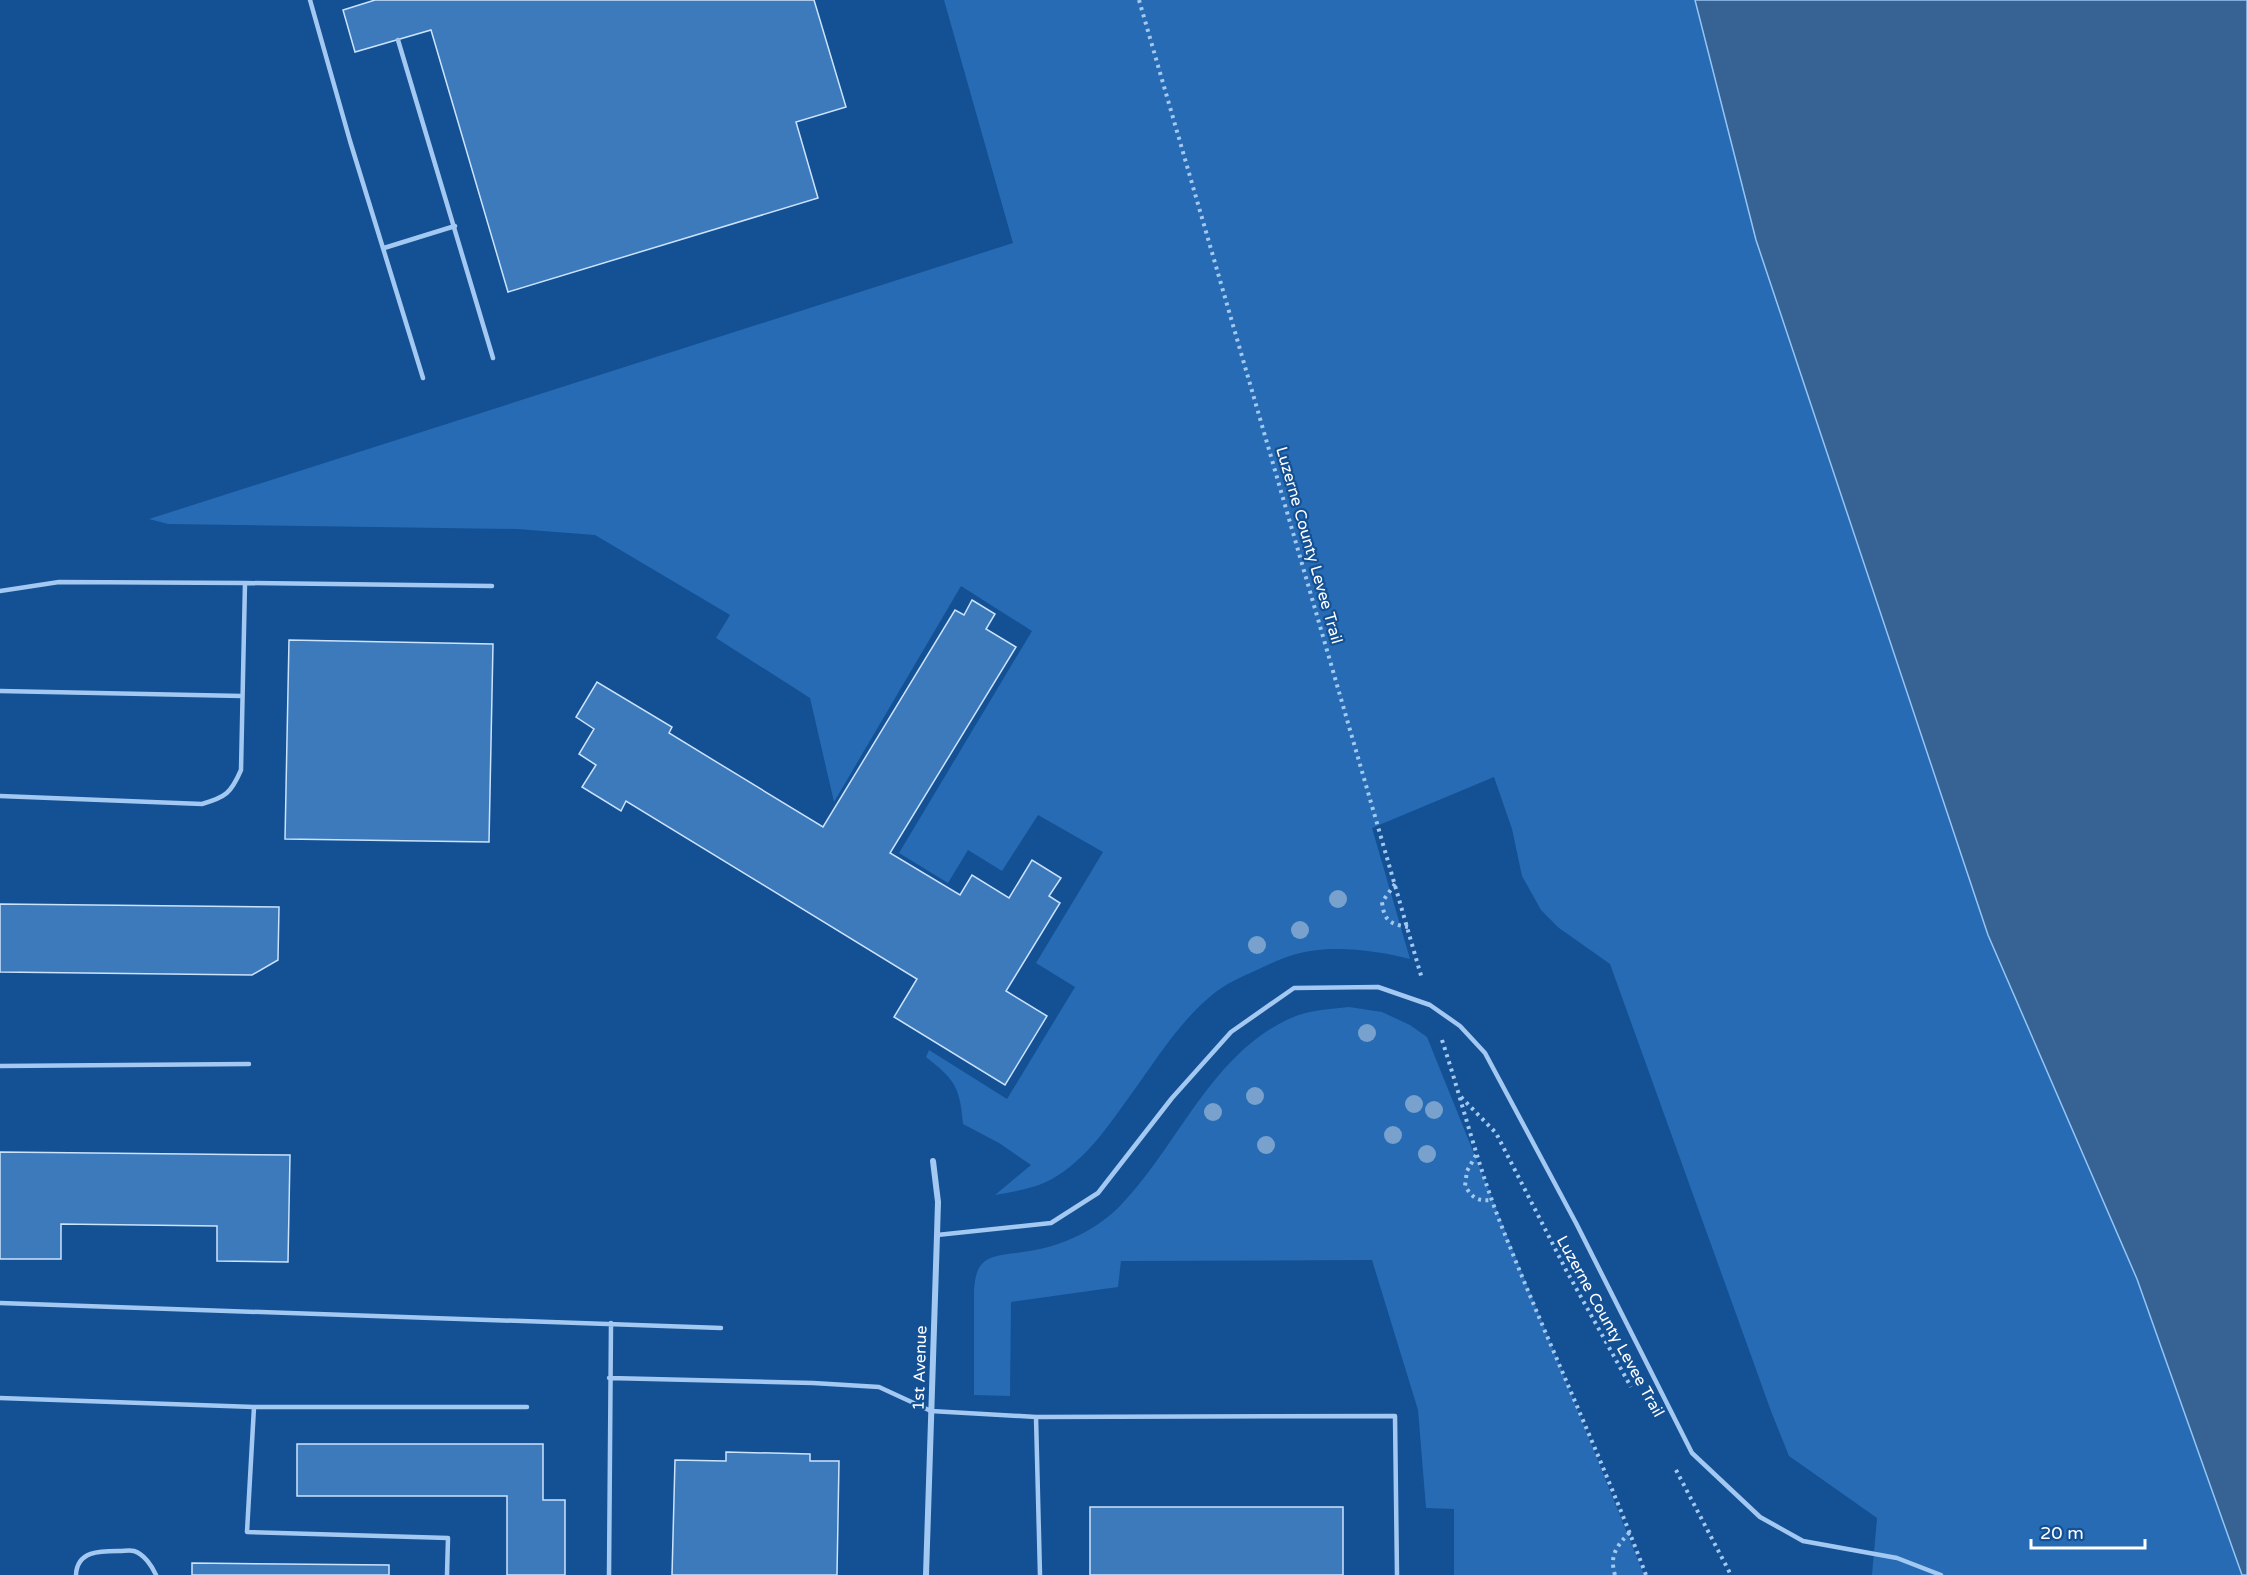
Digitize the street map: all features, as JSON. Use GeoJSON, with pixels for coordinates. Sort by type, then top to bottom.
{"type":"FeatureCollection","features":[{"type":"Feature","properties":{"kind":"street","name":"1st Avenue"},"geometry":{"type":"LineString","coordinates":[[926,1575],[938,1202],[933,1161]]}},
{"type":"Feature","properties":{"kind":"lane"},"geometry":{"type":"LineString","coordinates":[[310,0],[350,141],[423,378]]}},
{"type":"Feature","properties":{"kind":"lane"},"geometry":{"type":"LineString","coordinates":[[398,40],[493,358]]}},
{"type":"Feature","properties":{"kind":"lane"},"geometry":{"type":"LineString","coordinates":[[384,248],[455,226]]}},
{"type":"Feature","properties":{"kind":"lane"},"geometry":{"type":"LineString","coordinates":[[0,591],[59,582],[492,586]]}},
{"type":"Feature","properties":{"kind":"lane"},"geometry":{"type":"LineString","coordinates":[[0,796],[202,804],[221,799],[234,785],[241,770],[245,583]]}},
{"type":"Feature","properties":{"kind":"lane"},"geometry":{"type":"LineString","coordinates":[[0,692],[242,696]]}},
{"type":"Feature","properties":{"kind":"lane"},"geometry":{"type":"LineString","coordinates":[[937,1235],[1051,1223],[1098,1193],[1172,1098],[1231,1032],[1294,988],[1378,987],[1430,1005],[1460,1026],[1485,1053],[1581,1233],[1692,1453],[1760,1517],[1803,1541],[1897,1558],[1941,1575]]}},
{"type":"Feature","properties":{"kind":"lane"},"geometry":{"type":"LineString","coordinates":[[0,1066],[249,1064]]}},
{"type":"Feature","properties":{"kind":"lane"},"geometry":{"type":"LineString","coordinates":[[0,1303],[721,1328]]}},
{"type":"Feature","properties":{"kind":"lane"},"geometry":{"type":"LineString","coordinates":[[609,1575],[611,1323]]}},
{"type":"Feature","properties":{"kind":"lane"},"geometry":{"type":"LineString","coordinates":[[609,1378],[879,1387],[931,1411],[1036,1417],[1395,1416],[1397,1575]]}},
{"type":"Feature","properties":{"kind":"lane"},"geometry":{"type":"LineString","coordinates":[[0,1398],[254,1407],[527,1407]]}},
{"type":"Feature","properties":{"kind":"lane"},"geometry":{"type":"LineString","coordinates":[[254,1407],[247,1532],[448,1538],[447,1575]]}},
{"type":"Feature","properties":{"kind":"lane"},"geometry":{"type":"LineString","coordinates":[[1036,1417],[1040,1575]]}},
{"type":"Feature","properties":{"kind":"lane"},"geometry":{"type":"LineString","coordinates":[[76,1575],[76,1570],[83,1559],[94,1551],[135,1551],[148,1560],[156,1575]]}},
{"type":"Feature","properties":{"kind":"path","name":"Luzerne County Levee Trail"},"geometry":{"type":"LineString","coordinates":[[1139,0],[1430,1005],[1461,1096],[1476,1155],[1492,1200],[1646,1575]]}},
{"type":"Feature","properties":{"kind":"path"},"geometry":{"type":"LineString","coordinates":[[1396,883],[1382,902],[1383,914],[1393,925],[1408,927]]}},
{"type":"Feature","properties":{"kind":"path","name":"Luzerne County Levee Trail"},"geometry":{"type":"LineString","coordinates":[[1461,1096],[1496,1134],[1566,1270],[1633,1391]]}},
{"type":"Feature","properties":{"kind":"path"},"geometry":{"type":"LineString","coordinates":[[1476,1155],[1467,1171],[1465,1186],[1471,1197],[1479,1201],[1492,1200]]}},
{"type":"Feature","properties":{"kind":"path"},"geometry":{"type":"LineString","coordinates":[[1671,1462],[1731,1575]]}},
{"type":"Feature","properties":{"kind":"path"},"geometry":{"type":"LineString","coordinates":[[1614,1575],[1612,1567],[1614,1549],[1630,1532]]}},
{"type":"Feature","properties":{"kind":"shaded area"},"geometry":{"type":"Polygon","coordinates":[[[944,0],[1695,0],[1756,240],[1988,935],[2137,1279],[2242,1575],[1872,1575],[1877,1518],[1789,1456],[1610,964],[1559,928],[1541,910],[1522,876],[1512,829],[1494,777],[1372,828],[1410,959],[1382,953],[1321,950],[1280,959],[1228,984],[1189,1017],[1106,1129],[1076,1162],[1052,1179],[1038,1185],[995,1195],[1031,1165],[999,1143],[963,1124],[960,1101],[954,1085],[944,1072],[926,1057],[929,1050],[1007,1099],[1075,987],[1036,963],[1103,852],[1038,815],[1002,871],[968,850],[948,883],[899,853],[1032,631],[961,586],[834,802],[810,698],[716,638],[730,615],[595,535],[517,529],[168,524],[149,519],[1013,243],[944,0]]]}},
{"type":"Feature","properties":{"kind":"shaded area"},"geometry":{"type":"Polygon","coordinates":[[[1695,0],[2247,0],[2247,1575],[2242,1575],[2137,1279],[1988,935],[1756,240],[1695,0]]]}},
{"type":"Feature","properties":{"kind":"shaded area"},"geometry":{"type":"Polygon","coordinates":[[[1349,1007],[1382,1012],[1410,1025],[1427,1037],[1644,1575],[1454,1575],[1454,1509],[1426,1508],[1418,1410],[1372,1260],[1121,1261],[1118,1287],[1011,1302],[1010,1396],[974,1395],[974,1290],[977,1274],[982,1264],[995,1256],[1041,1249],[1065,1241],[1099,1224],[1118,1208],[1139,1184],[1216,1079],[1262,1034],[1298,1015],[1349,1007]]]}},
{"type":"Feature","properties":{"kind":"building"},"geometry":{"type":"Polygon","coordinates":[[[375,0],[814,0],[846,107],[796,122],[818,198],[508,292],[431,30],[355,52],[343,10],[375,0]]]}},
{"type":"Feature","properties":{"kind":"building"},"geometry":{"type":"Polygon","coordinates":[[[972,600],[995,614],[986,629],[1016,647],[890,853],[960,895],[972,875],[1009,898],[1032,860],[1061,878],[1049,896],[1060,903],[1006,991],[1047,1016],[1005,1085],[894,1017],[917,979],[626,801],[621,811],[582,787],[596,765],[579,754],[594,729],[576,717],[597,682],[672,727],[669,733],[823,827],[955,610],[964,615],[972,600]]]}},
{"type":"Feature","properties":{"kind":"building"},"geometry":{"type":"Polygon","coordinates":[[[289,640],[493,644],[489,842],[285,839],[289,640]]]}},
{"type":"Feature","properties":{"kind":"building"},"geometry":{"type":"Polygon","coordinates":[[[0,904],[279,907],[278,960],[252,975],[0,972],[0,904]]]}},
{"type":"Feature","properties":{"kind":"building"},"geometry":{"type":"Polygon","coordinates":[[[0,1152],[290,1155],[288,1262],[217,1261],[217,1226],[61,1224],[61,1259],[0,1259],[0,1152]]]}},
{"type":"Feature","properties":{"kind":"building"},"geometry":{"type":"Polygon","coordinates":[[[297,1444],[543,1444],[543,1500],[565,1500],[565,1575],[507,1575],[507,1496],[297,1496],[297,1444]]]}},
{"type":"Feature","properties":{"kind":"building"},"geometry":{"type":"Polygon","coordinates":[[[726,1452],[810,1454],[810,1461],[839,1461],[837,1575],[672,1575],[675,1460],[726,1461],[726,1452]]]}},
{"type":"Feature","properties":{"kind":"building"},"geometry":{"type":"Polygon","coordinates":[[[1090,1507],[1343,1507],[1343,1575],[1090,1575],[1090,1507]]]}},
{"type":"Feature","properties":{"kind":"building"},"geometry":{"type":"Polygon","coordinates":[[[192,1563],[389,1565],[389,1575],[192,1575],[192,1563]]]}}]}
